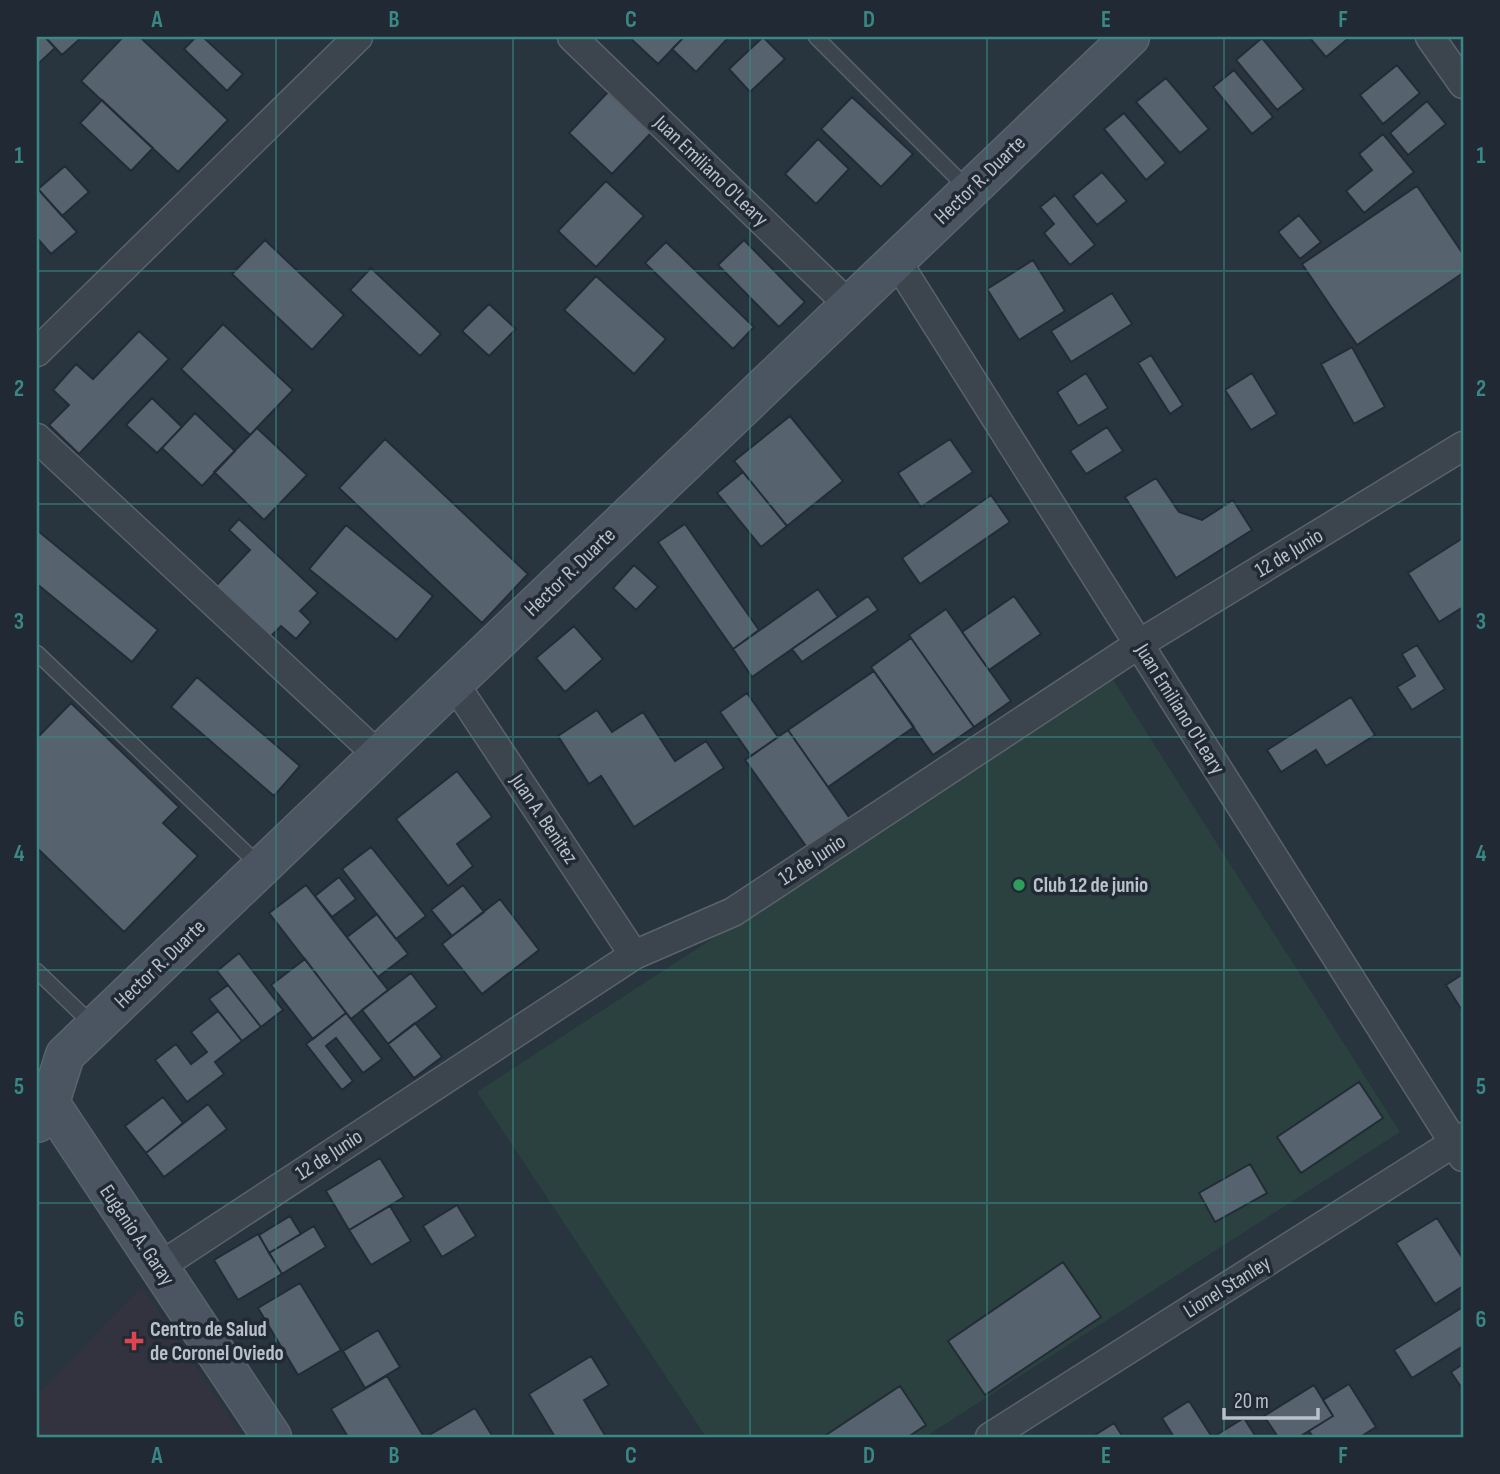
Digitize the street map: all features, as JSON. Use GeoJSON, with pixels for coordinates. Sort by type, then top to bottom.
{"type":"FeatureCollection","features":[{"type":"Feature","properties":{"kind":"street"},"geometry":{"type":"LineString","coordinates":[[37,352],[358,37]]}},
{"type":"Feature","properties":{"kind":"street","name":"Juan Emiliano O'Leary"},"geometry":{"type":"LineString","coordinates":[[572,37],[849,305]]}},
{"type":"Feature","properties":{"kind":"street","name":"Hector R. Duarte"},"geometry":{"type":"LineString","coordinates":[[43,1113],[65,1055],[1130,37]]}},
{"type":"Feature","properties":{"kind":"street"},"geometry":{"type":"LineString","coordinates":[[1430,37],[1463,84]]}},
{"type":"Feature","properties":{"kind":"street","name":"Juan Emiliano O'Leary"},"geometry":{"type":"LineString","coordinates":[[897,260],[1460,1146]]}},
{"type":"Feature","properties":{"kind":"street"},"geometry":{"type":"LineString","coordinates":[[37,438],[378,755]]}},
{"type":"Feature","properties":{"kind":"street","name":"12 de Junio"},"geometry":{"type":"LineString","coordinates":[[159,1267],[634,954],[733,912],[1139,644],[1463,446]]}},
{"type":"Feature","properties":{"kind":"street","name":"Juan A. Benitez"},"geometry":{"type":"LineString","coordinates":[[454,683],[634,954]]}},
{"type":"Feature","properties":{"kind":"street","name":"Eugenio A. Garay"},"geometry":{"type":"LineString","coordinates":[[43,1113],[159,1267],[272,1437]]}},
{"type":"Feature","properties":{"kind":"street","name":"Lionel Stanley"},"geometry":{"type":"LineString","coordinates":[[990,1437],[1460,1146]]}},
{"type":"Feature","properties":{"kind":"lane"},"geometry":{"type":"LineString","coordinates":[[816,37],[969,190]]}},
{"type":"Feature","properties":{"kind":"lane"},"geometry":{"type":"LineString","coordinates":[[37,653],[262,867]]}},
{"type":"Feature","properties":{"kind":"lane"},"geometry":{"type":"LineString","coordinates":[[37,971],[94,1027]]}},
{"type":"Feature","properties":{"kind":"shaded area","name":"Centro de Salud de Coronel Oviedo"},"geometry":{"type":"Polygon","coordinates":[[[142,1286],[243,1437],[37,1437],[37,1395],[142,1286]]]}},
{"type":"Feature","properties":{"kind":"green space","name":"Club 12 de junio"},"geometry":{"type":"Polygon","coordinates":[[[1112,678],[1400,1132],[925,1437],[706,1437],[477,1092],[1112,678]]]}},
{"type":"Feature","properties":{"kind":"building"},"geometry":{"type":"Polygon","coordinates":[[[37,37],[45,37],[55,48],[37,65],[37,37]]]}},
{"type":"Feature","properties":{"kind":"building"},"geometry":{"type":"Polygon","coordinates":[[[45,37],[82,37],[62,55],[45,37]]]}},
{"type":"Feature","properties":{"kind":"building"},"geometry":{"type":"Polygon","coordinates":[[[123,37],[140,37],[228,120],[178,172],[81,81],[123,37]]]}},
{"type":"Feature","properties":{"kind":"building"},"geometry":{"type":"Polygon","coordinates":[[[196,37],[203,37],[243,74],[227,91],[184,49],[196,37]]]}},
{"type":"Feature","properties":{"kind":"building"},"geometry":{"type":"Polygon","coordinates":[[[629,37],[684,37],[658,64],[629,37]]]}},
{"type":"Feature","properties":{"kind":"building"},"geometry":{"type":"Polygon","coordinates":[[[684,37],[729,37],[696,72],[672,49],[684,37]]]}},
{"type":"Feature","properties":{"kind":"building"},"geometry":{"type":"Polygon","coordinates":[[[763,37],[785,59],[750,92],[729,69],[763,37]]]}},
{"type":"Feature","properties":{"kind":"building"},"geometry":{"type":"Polygon","coordinates":[[[1309,37],[1350,37],[1326,57],[1309,37]]]}},
{"type":"Feature","properties":{"kind":"building"},"geometry":{"type":"Polygon","coordinates":[[[1262,38],[1304,89],[1277,110],[1236,60],[1262,38]]]}},
{"type":"Feature","properties":{"kind":"building"},"geometry":{"type":"Polygon","coordinates":[[[1397,65],[1420,93],[1383,124],[1360,95],[1397,65]]]}},
{"type":"Feature","properties":{"kind":"building"},"geometry":{"type":"Polygon","coordinates":[[[1234,70],[1273,117],[1252,134],[1213,87],[1234,70]]]}},
{"type":"Feature","properties":{"kind":"building"},"geometry":{"type":"Polygon","coordinates":[[[1166,78],[1209,129],[1180,153],[1136,102],[1166,78]]]}},
{"type":"Feature","properties":{"kind":"building"},"geometry":{"type":"Polygon","coordinates":[[[608,92],[651,133],[612,174],[569,133],[608,92]]]}},
{"type":"Feature","properties":{"kind":"building"},"geometry":{"type":"Polygon","coordinates":[[[852,97],[913,154],[881,187],[821,129],[852,97]]]}},
{"type":"Feature","properties":{"kind":"building"},"geometry":{"type":"Polygon","coordinates":[[[102,100],[153,148],[131,171],[80,123],[102,100]]]}},
{"type":"Feature","properties":{"kind":"building"},"geometry":{"type":"Polygon","coordinates":[[[1427,101],[1446,124],[1408,155],[1390,133],[1427,101]]]}},
{"type":"Feature","properties":{"kind":"building"},"geometry":{"type":"Polygon","coordinates":[[[1124,113],[1166,163],[1146,180],[1104,129],[1124,113]]]}},
{"type":"Feature","properties":{"kind":"building"},"geometry":{"type":"Polygon","coordinates":[[[1383,134],[1414,172],[1364,213],[1346,191],[1372,170],[1359,154],[1383,134]]]}},
{"type":"Feature","properties":{"kind":"building"},"geometry":{"type":"Polygon","coordinates":[[[818,139],[849,169],[816,204],[785,174],[818,139]]]}},
{"type":"Feature","properties":{"kind":"building"},"geometry":{"type":"Polygon","coordinates":[[[65,166],[89,192],[62,216],[38,189],[65,166]]]}},
{"type":"Feature","properties":{"kind":"building"},"geometry":{"type":"Polygon","coordinates":[[[1102,172],[1127,201],[1097,225],[1073,196],[1102,172]]]}},
{"type":"Feature","properties":{"kind":"building"},"geometry":{"type":"Polygon","coordinates":[[[606,181],[644,216],[596,267],[558,231],[606,181]]]}},
{"type":"Feature","properties":{"kind":"building"},"geometry":{"type":"Polygon","coordinates":[[[1417,186],[1463,254],[1463,273],[1357,345],[1302,264],[1417,186]]]}},
{"type":"Feature","properties":{"kind":"building"},"geometry":{"type":"Polygon","coordinates":[[[38,189],[77,232],[51,254],[37,238],[38,189]]]}},
{"type":"Feature","properties":{"kind":"building"},"geometry":{"type":"Polygon","coordinates":[[[1055,195],[1095,245],[1070,265],[1044,233],[1054,224],[1040,207],[1055,195]]]}},
{"type":"Feature","properties":{"kind":"building"},"geometry":{"type":"Polygon","coordinates":[[[1299,215],[1321,242],[1300,259],[1278,232],[1299,215]]]}},
{"type":"Feature","properties":{"kind":"building"},"geometry":{"type":"Polygon","coordinates":[[[265,240],[344,315],[312,350],[232,274],[265,240]]]}},
{"type":"Feature","properties":{"kind":"building"},"geometry":{"type":"Polygon","coordinates":[[[744,240],[805,302],[779,327],[718,265],[744,240]]]}},
{"type":"Feature","properties":{"kind":"building"},"geometry":{"type":"Polygon","coordinates":[[[666,242],[754,327],[733,349],[645,263],[666,242]]]}},
{"type":"Feature","properties":{"kind":"building"},"geometry":{"type":"Polygon","coordinates":[[[1033,260],[1065,311],[1019,340],[987,289],[1033,260]]]}},
{"type":"Feature","properties":{"kind":"building"},"geometry":{"type":"Polygon","coordinates":[[[371,268],[441,334],[420,356],[350,290],[371,268]]]}},
{"type":"Feature","properties":{"kind":"building"},"geometry":{"type":"Polygon","coordinates":[[[596,276],[666,339],[634,374],[564,310],[596,276]]]}},
{"type":"Feature","properties":{"kind":"building"},"geometry":{"type":"Polygon","coordinates":[[[1112,293],[1132,324],[1071,362],[1051,331],[1112,293]]]}},
{"type":"Feature","properties":{"kind":"building"},"geometry":{"type":"Polygon","coordinates":[[[489,304],[516,329],[489,356],[462,331],[489,304]]]}},
{"type":"Feature","properties":{"kind":"building"},"geometry":{"type":"Polygon","coordinates":[[[223,324],[293,390],[250,435],[181,369],[223,324]]]}},
{"type":"Feature","properties":{"kind":"building"},"geometry":{"type":"Polygon","coordinates":[[[139,331],[169,359],[79,454],[49,425],[69,405],[53,390],[76,364],[93,379],[139,331]]]}},
{"type":"Feature","properties":{"kind":"building"},"geometry":{"type":"Polygon","coordinates":[[[1352,347],[1385,407],[1354,424],[1321,364],[1352,347]]]}},
{"type":"Feature","properties":{"kind":"building"},"geometry":{"type":"Polygon","coordinates":[[[1151,355],[1183,405],[1170,414],[1138,363],[1151,355]]]}},
{"type":"Feature","properties":{"kind":"building"},"geometry":{"type":"Polygon","coordinates":[[[1086,373],[1108,408],[1078,426],[1057,392],[1086,373]]]}},
{"type":"Feature","properties":{"kind":"building"},"geometry":{"type":"Polygon","coordinates":[[[1252,373],[1277,414],[1251,430],[1225,390],[1252,373]]]}},
{"type":"Feature","properties":{"kind":"building"},"geometry":{"type":"Polygon","coordinates":[[[152,398],[182,427],[157,453],[126,425],[152,398]]]}},
{"type":"Feature","properties":{"kind":"building"},"geometry":{"type":"Polygon","coordinates":[[[195,413],[235,451],[202,486],[162,448],[195,413]]]}},
{"type":"Feature","properties":{"kind":"building"},"geometry":{"type":"Polygon","coordinates":[[[790,416],[843,481],[787,526],[734,461],[790,416]]]}},
{"type":"Feature","properties":{"kind":"building"},"geometry":{"type":"Polygon","coordinates":[[[1107,427],[1123,451],[1086,474],[1070,451],[1107,427]]]}},
{"type":"Feature","properties":{"kind":"building"},"geometry":{"type":"Polygon","coordinates":[[[257,428],[307,475],[264,520],[214,472],[257,428]]]}},
{"type":"Feature","properties":{"kind":"building"},"geometry":{"type":"Polygon","coordinates":[[[385,439],[528,574],[482,623],[339,488],[385,439]]]}},
{"type":"Feature","properties":{"kind":"building"},"geometry":{"type":"Polygon","coordinates":[[[950,439],[973,472],[921,507],[898,473],[950,439]]]}},
{"type":"Feature","properties":{"kind":"building"},"geometry":{"type":"Polygon","coordinates":[[[743,472],[787,526],[761,547],[717,493],[743,472]]]}},
{"type":"Feature","properties":{"kind":"building"},"geometry":{"type":"Polygon","coordinates":[[[1156,478],[1179,512],[1202,520],[1233,500],[1252,530],[1176,578],[1125,497],[1156,478]]]}},
{"type":"Feature","properties":{"kind":"building"},"geometry":{"type":"Polygon","coordinates":[[[991,495],[1010,522],[920,584],[902,558],[991,495]]]}},
{"type":"Feature","properties":{"kind":"building"},"geometry":{"type":"Polygon","coordinates":[[[239,519],[318,593],[300,611],[311,622],[296,639],[281,626],[264,643],[210,592],[250,550],[229,530],[239,519]]]}},
{"type":"Feature","properties":{"kind":"building"},"geometry":{"type":"Polygon","coordinates":[[[685,524],[759,630],[733,649],[658,542],[685,524]]]}},
{"type":"Feature","properties":{"kind":"building"},"geometry":{"type":"Polygon","coordinates":[[[346,525],[433,596],[397,640],[309,569],[346,525]]]}},
{"type":"Feature","properties":{"kind":"building"},"geometry":{"type":"Polygon","coordinates":[[[37,530],[158,630],[132,662],[37,584],[37,530]]]}},
{"type":"Feature","properties":{"kind":"building"},"geometry":{"type":"Polygon","coordinates":[[[1463,538],[1463,607],[1439,622],[1408,573],[1463,538]]]}},
{"type":"Feature","properties":{"kind":"building"},"geometry":{"type":"Polygon","coordinates":[[[634,565],[658,587],[636,610],[613,588],[634,565]]]}},
{"type":"Feature","properties":{"kind":"building"},"geometry":{"type":"Polygon","coordinates":[[[818,589],[838,617],[752,677],[733,649],[818,589]]]}},
{"type":"Feature","properties":{"kind":"building"},"geometry":{"type":"Polygon","coordinates":[[[868,596],[878,610],[802,662],[792,649],[868,596]]]}},
{"type":"Feature","properties":{"kind":"building"},"geometry":{"type":"Polygon","coordinates":[[[1014,596],[1041,634],[989,670],[962,632],[1014,596]]]}},
{"type":"Feature","properties":{"kind":"building"},"geometry":{"type":"Polygon","coordinates":[[[946,609],[1011,701],[974,727],[909,635],[946,609]]]}},
{"type":"Feature","properties":{"kind":"building"},"geometry":{"type":"Polygon","coordinates":[[[574,626],[603,659],[565,692],[536,658],[574,626]]]}},
{"type":"Feature","properties":{"kind":"building"},"geometry":{"type":"Polygon","coordinates":[[[911,638],[974,727],[933,755],[871,667],[911,638]]]}},
{"type":"Feature","properties":{"kind":"building"},"geometry":{"type":"Polygon","coordinates":[[[1417,645],[1445,689],[1412,710],[1397,687],[1415,676],[1402,654],[1417,645]]]}},
{"type":"Feature","properties":{"kind":"building"},"geometry":{"type":"Polygon","coordinates":[[[874,671],[914,727],[828,787],[788,730],[874,671]]]}},
{"type":"Feature","properties":{"kind":"building"},"geometry":{"type":"Polygon","coordinates":[[[197,677],[300,766],[274,796],[171,707],[197,677]]]}},
{"type":"Feature","properties":{"kind":"building"},"geometry":{"type":"Polygon","coordinates":[[[747,693],[778,737],[751,756],[720,712],[747,693]]]}},
{"type":"Feature","properties":{"kind":"building"},"geometry":{"type":"Polygon","coordinates":[[[1351,697],[1375,735],[1326,766],[1316,750],[1281,772],[1267,750],[1351,697]]]}},
{"type":"Feature","properties":{"kind":"building"},"geometry":{"type":"Polygon","coordinates":[[[71,703],[179,807],[163,823],[198,856],[124,932],[37,848],[37,738],[71,703]]]}},
{"type":"Feature","properties":{"kind":"building"},"geometry":{"type":"Polygon","coordinates":[[[597,710],[612,732],[643,712],[675,761],[706,741],[724,768],[634,827],[601,776],[589,784],[558,736],[597,710]]]}},
{"type":"Feature","properties":{"kind":"building"},"geometry":{"type":"Polygon","coordinates":[[[788,730],[851,820],[808,849],[745,760],[788,730]]]}},
{"type":"Feature","properties":{"kind":"building"},"geometry":{"type":"Polygon","coordinates":[[[457,771],[492,817],[457,844],[473,866],[448,886],[396,819],[457,771]]]}},
{"type":"Feature","properties":{"kind":"building"},"geometry":{"type":"Polygon","coordinates":[[[371,847],[426,916],[396,939],[342,869],[371,847]]]}},
{"type":"Feature","properties":{"kind":"building"},"geometry":{"type":"Polygon","coordinates":[[[339,877],[356,899],[332,917],[315,896],[339,877]]]}},
{"type":"Feature","properties":{"kind":"building"},"geometry":{"type":"Polygon","coordinates":[[[306,885],[388,990],[351,1019],[269,913],[306,885]]]}},
{"type":"Feature","properties":{"kind":"building"},"geometry":{"type":"Polygon","coordinates":[[[463,885],[484,912],[452,936],[431,910],[463,885]]]}},
{"type":"Feature","properties":{"kind":"building"},"geometry":{"type":"Polygon","coordinates":[[[500,899],[539,950],[482,994],[442,944],[500,899]]]}},
{"type":"Feature","properties":{"kind":"building"},"geometry":{"type":"Polygon","coordinates":[[[377,914],[408,954],[378,977],[347,937],[377,914]]]}},
{"type":"Feature","properties":{"kind":"building"},"geometry":{"type":"Polygon","coordinates":[[[239,953],[283,1010],[261,1027],[217,971],[239,953]]]}},
{"type":"Feature","properties":{"kind":"building"},"geometry":{"type":"Polygon","coordinates":[[[305,959],[346,1013],[313,1039],[271,985],[305,959]]]}},
{"type":"Feature","properties":{"kind":"building"},"geometry":{"type":"Polygon","coordinates":[[[411,973],[437,1007],[388,1044],[362,1010],[411,973]]]}},
{"type":"Feature","properties":{"kind":"building"},"geometry":{"type":"Polygon","coordinates":[[[1463,974],[1463,1012],[1446,985],[1463,974]]]}},
{"type":"Feature","properties":{"kind":"building"},"geometry":{"type":"Polygon","coordinates":[[[228,985],[261,1027],[242,1041],[209,999],[228,985]]]}},
{"type":"Feature","properties":{"kind":"building"},"geometry":{"type":"Polygon","coordinates":[[[218,1011],[242,1041],[215,1062],[224,1074],[187,1102],[155,1060],[176,1044],[191,1064],[207,1052],[191,1032],[218,1011]]]}},
{"type":"Feature","properties":{"kind":"building"},"geometry":{"type":"Polygon","coordinates":[[[346,1013],[382,1059],[363,1073],[336,1038],[326,1046],[353,1081],[342,1090],[306,1044],[346,1013]]]}},
{"type":"Feature","properties":{"kind":"building"},"geometry":{"type":"Polygon","coordinates":[[[415,1023],[442,1057],[414,1078],[388,1044],[415,1023]]]}},
{"type":"Feature","properties":{"kind":"building"},"geometry":{"type":"Polygon","coordinates":[[[1359,1082],[1383,1118],[1301,1173],[1277,1137],[1359,1082]]]}},
{"type":"Feature","properties":{"kind":"building"},"geometry":{"type":"Polygon","coordinates":[[[163,1097],[183,1123],[146,1153],[125,1126],[163,1097]]]}},
{"type":"Feature","properties":{"kind":"building"},"geometry":{"type":"Polygon","coordinates":[[[208,1104],[227,1129],[164,1177],[146,1153],[208,1104]]]}},
{"type":"Feature","properties":{"kind":"building"},"geometry":{"type":"Polygon","coordinates":[[[380,1158],[404,1197],[349,1230],[326,1191],[380,1158]]]}},
{"type":"Feature","properties":{"kind":"building"},"geometry":{"type":"Polygon","coordinates":[[[1250,1164],[1267,1193],[1215,1222],[1199,1193],[1250,1164]]]}},
{"type":"Feature","properties":{"kind":"building"},"geometry":{"type":"Polygon","coordinates":[[[457,1205],[476,1236],[442,1257],[423,1226],[457,1205]]]}},
{"type":"Feature","properties":{"kind":"building"},"geometry":{"type":"Polygon","coordinates":[[[390,1206],[411,1241],[371,1265],[349,1230],[390,1206]]]}},
{"type":"Feature","properties":{"kind":"building"},"geometry":{"type":"Polygon","coordinates":[[[290,1216],[301,1234],[269,1253],[259,1235],[290,1216]]]}},
{"type":"Feature","properties":{"kind":"building"},"geometry":{"type":"Polygon","coordinates":[[[1437,1218],[1463,1259],[1463,1286],[1435,1304],[1396,1243],[1437,1218]]]}},
{"type":"Feature","properties":{"kind":"building"},"geometry":{"type":"Polygon","coordinates":[[[314,1226],[326,1247],[282,1274],[269,1253],[314,1226]]]}},
{"type":"Feature","properties":{"kind":"building"},"geometry":{"type":"Polygon","coordinates":[[[258,1234],[282,1274],[238,1300],[214,1260],[258,1234]]]}},
{"type":"Feature","properties":{"kind":"building"},"geometry":{"type":"Polygon","coordinates":[[[1063,1262],[1101,1317],[985,1395],[948,1341],[1063,1262]]]}},
{"type":"Feature","properties":{"kind":"building"},"geometry":{"type":"Polygon","coordinates":[[[300,1283],[341,1350],[298,1375],[258,1308],[300,1283]]]}},
{"type":"Feature","properties":{"kind":"building"},"geometry":{"type":"Polygon","coordinates":[[[1463,1307],[1463,1346],[1412,1378],[1394,1350],[1463,1307]]]}},
{"type":"Feature","properties":{"kind":"building"},"geometry":{"type":"Polygon","coordinates":[[[378,1330],[400,1367],[365,1388],[343,1351],[378,1330]]]}},
{"type":"Feature","properties":{"kind":"building"},"geometry":{"type":"Polygon","coordinates":[[[591,1356],[609,1385],[584,1400],[606,1437],[555,1437],[529,1394],[591,1356]]]}},
{"type":"Feature","properties":{"kind":"building"},"geometry":{"type":"Polygon","coordinates":[[[1463,1364],[1463,1390],[1451,1372],[1463,1364]]]}},
{"type":"Feature","properties":{"kind":"building"},"geometry":{"type":"Polygon","coordinates":[[[387,1376],[424,1437],[348,1437],[331,1409],[387,1376]]]}},
{"type":"Feature","properties":{"kind":"building"},"geometry":{"type":"Polygon","coordinates":[[[1349,1384],[1376,1427],[1360,1437],[1313,1437],[1309,1431],[1333,1416],[1323,1400],[1349,1384]]]}},
{"type":"Feature","properties":{"kind":"building"},"geometry":{"type":"Polygon","coordinates":[[[1314,1385],[1333,1416],[1299,1437],[1278,1437],[1264,1416],[1314,1385]]]}},
{"type":"Feature","properties":{"kind":"building"},"geometry":{"type":"Polygon","coordinates":[[[900,1386],[926,1425],[908,1437],[823,1437],[900,1386]]]}},
{"type":"Feature","properties":{"kind":"building"},"geometry":{"type":"Polygon","coordinates":[[[1189,1401],[1212,1437],[1174,1437],[1162,1418],[1189,1401]]]}},
{"type":"Feature","properties":{"kind":"building"},"geometry":{"type":"Polygon","coordinates":[[[475,1408],[493,1437],[426,1437],[475,1408]]]}},
{"type":"Feature","properties":{"kind":"building"},"geometry":{"type":"Polygon","coordinates":[[[1244,1418],[1256,1437],[1213,1437],[1244,1418]]]}},
{"type":"Feature","properties":{"kind":"building"},"geometry":{"type":"Polygon","coordinates":[[[1114,1423],[1123,1437],[1092,1437],[1114,1423]]]}},
{"type":"Feature","properties":{"kind":"place","name":"Club 12 de junio"},"geometry":{"type":"Point","coordinates":[1019,885]}},
{"type":"Feature","properties":{"kind":"place","name":"Centro de Salud de Coronel Oviedo"},"geometry":{"type":"Point","coordinates":[134,1341]}}]}
